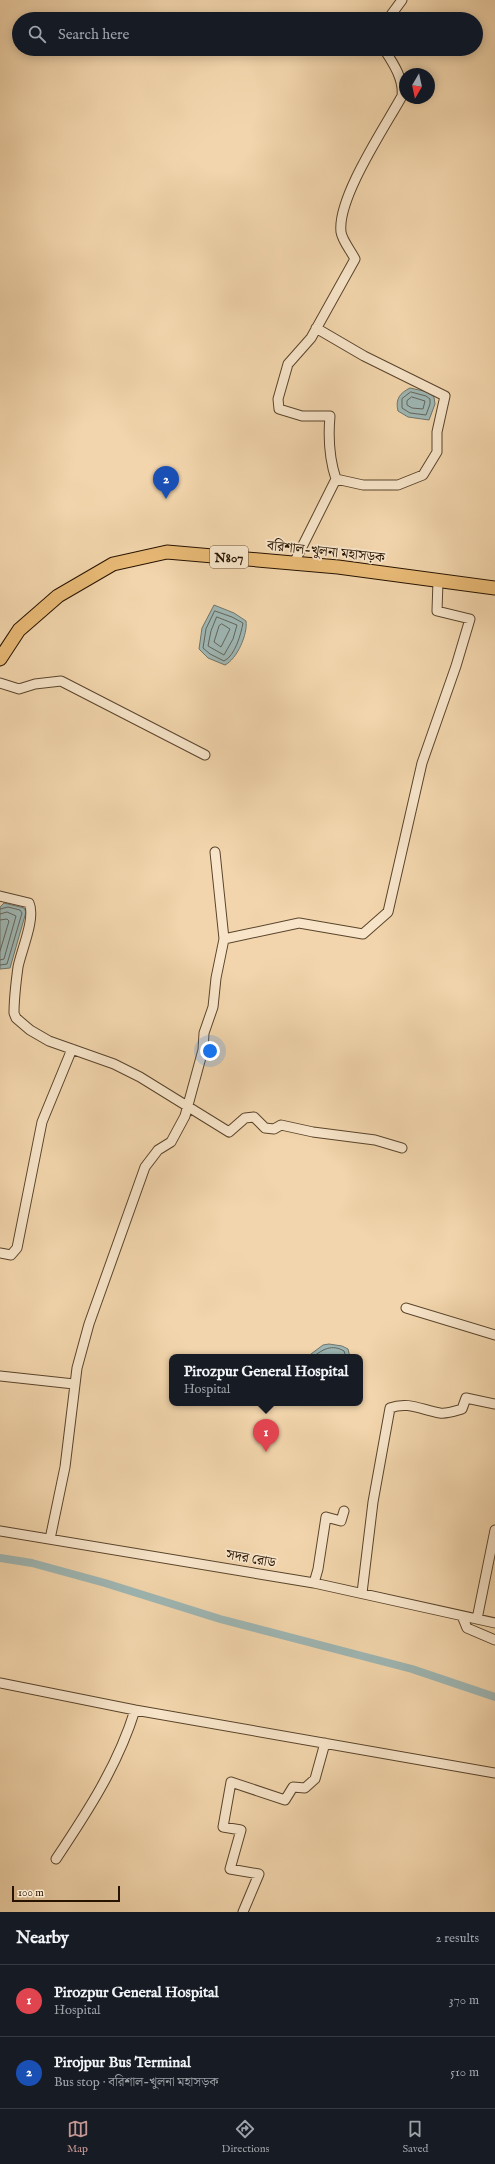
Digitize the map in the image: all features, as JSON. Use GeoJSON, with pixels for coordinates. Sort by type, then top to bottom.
{"type":"FeatureCollection","features":[{"type":"Feature","properties":{"kind":"highway","name":"বরিশাল-খুলনা মহাসড়ক"},"geometry":{"type":"LineString","coordinates":[[0,659],[19,630],[58,596],[113,564],[167,552],[294,563],[495,588]]}},
{"type":"Feature","properties":{"kind":"street"},"geometry":{"type":"LineString","coordinates":[[393,12],[402,0]]}},
{"type":"Feature","properties":{"kind":"street"},"geometry":{"type":"LineString","coordinates":[[294,563],[336,479],[331,466],[328,439],[330,416],[302,416],[279,409],[278,399],[288,364],[311,338],[355,259],[341,233],[342,210],[365,161],[402,96],[403,88],[396,69],[388,56]]}},
{"type":"Feature","properties":{"kind":"street"},"geometry":{"type":"LineString","coordinates":[[316,328],[364,356],[445,396],[437,432],[437,452],[423,475],[398,485],[363,485],[336,479]]}},
{"type":"Feature","properties":{"kind":"street"},"geometry":{"type":"LineString","coordinates":[[224,939],[299,923],[363,934],[388,912],[422,762],[456,666],[470,619],[437,611],[438,581]]}},
{"type":"Feature","properties":{"kind":"street"},"geometry":{"type":"LineString","coordinates":[[0,683],[20,689],[35,684],[61,680],[205,755]]}},
{"type":"Feature","properties":{"kind":"street"},"geometry":{"type":"LineString","coordinates":[[50,1539],[65,1467],[74,1384],[84,1342],[145,1167],[158,1150],[171,1142],[178,1132],[189,1106],[202,1050],[204,1033],[213,1006],[216,978],[224,939],[215,852]]}},
{"type":"Feature","properties":{"kind":"street"},"geometry":{"type":"LineString","coordinates":[[0,896],[29,903],[31,907],[29,924],[19,966],[14,1013],[16,1018],[30,1030],[49,1041],[114,1064],[189,1106],[229,1132],[245,1118],[254,1117],[265,1128],[274,1129],[281,1125],[314,1132],[375,1140],[402,1148]]}},
{"type":"Feature","properties":{"kind":"street"},"geometry":{"type":"LineString","coordinates":[[0,1253],[12,1255],[17,1248],[42,1122],[72,1049]]}},
{"type":"Feature","properties":{"kind":"street"},"geometry":{"type":"LineString","coordinates":[[406,1308],[495,1335]]}},
{"type":"Feature","properties":{"kind":"street"},"geometry":{"type":"LineString","coordinates":[[0,1376],[74,1384]]}},
{"type":"Feature","properties":{"kind":"street"},"geometry":{"type":"LineString","coordinates":[[362,1593],[373,1502],[390,1408],[398,1405],[410,1405],[442,1413],[462,1408],[466,1398],[495,1404]]}},
{"type":"Feature","properties":{"kind":"street"},"geometry":{"type":"LineString","coordinates":[[314,1583],[318,1569],[326,1517],[341,1521],[344,1511]]}},
{"type":"Feature","properties":{"kind":"street"},"geometry":{"type":"LineString","coordinates":[[477,1619],[495,1530]]}},
{"type":"Feature","properties":{"kind":"street","name":"সদর রোড"},"geometry":{"type":"LineString","coordinates":[[0,1531],[314,1583],[495,1623]]}},
{"type":"Feature","properties":{"kind":"street"},"geometry":{"type":"LineString","coordinates":[[462,1616],[467,1628],[495,1640]]}},
{"type":"Feature","properties":{"kind":"street"},"geometry":{"type":"LineString","coordinates":[[0,1683],[135,1710],[495,1773]]}},
{"type":"Feature","properties":{"kind":"street"},"geometry":{"type":"LineString","coordinates":[[56,1859],[103,1786],[127,1735],[135,1710]]}},
{"type":"Feature","properties":{"kind":"street"},"geometry":{"type":"LineString","coordinates":[[243,1912],[259,1874],[230,1869],[241,1830],[223,1827],[231,1782],[285,1800],[294,1787],[305,1788],[315,1779],[325,1743]]}},
{"type":"Feature","properties":{"kind":"water"},"geometry":{"type":"Polygon","coordinates":[[[410,388],[428,392],[434,397],[435,404],[429,420],[408,417],[398,411],[397,403],[399,397],[403,392],[410,388]]]}},
{"type":"Feature","properties":{"kind":"water"},"geometry":{"type":"Polygon","coordinates":[[[214,605],[234,613],[246,621],[245,633],[241,646],[234,657],[225,665],[208,658],[199,649],[202,628],[214,605]]]}},
{"type":"Feature","properties":{"kind":"water"},"geometry":{"type":"Polygon","coordinates":[[[4,903],[24,908],[26,912],[10,968],[0,969],[0,907],[4,903]]]}},
{"type":"Feature","properties":{"kind":"water"},"geometry":{"type":"Polygon","coordinates":[[[329,1344],[342,1346],[348,1349],[349,1354],[311,1354],[323,1345],[329,1344]]]}},
{"type":"Feature","properties":{"kind":"waterway"},"geometry":{"type":"LineString","coordinates":[[0,1558],[32,1563],[105,1583],[220,1619],[412,1669],[495,1697]]}},
{"type":"Feature","properties":{"kind":"place","name":"Pirojpur Bus Terminal"},"geometry":{"type":"Point","coordinates":[166,499]}},
{"type":"Feature","properties":{"kind":"place","name":"Pirozpur General Hospital"},"geometry":{"type":"Point","coordinates":[266,1452]}}]}
